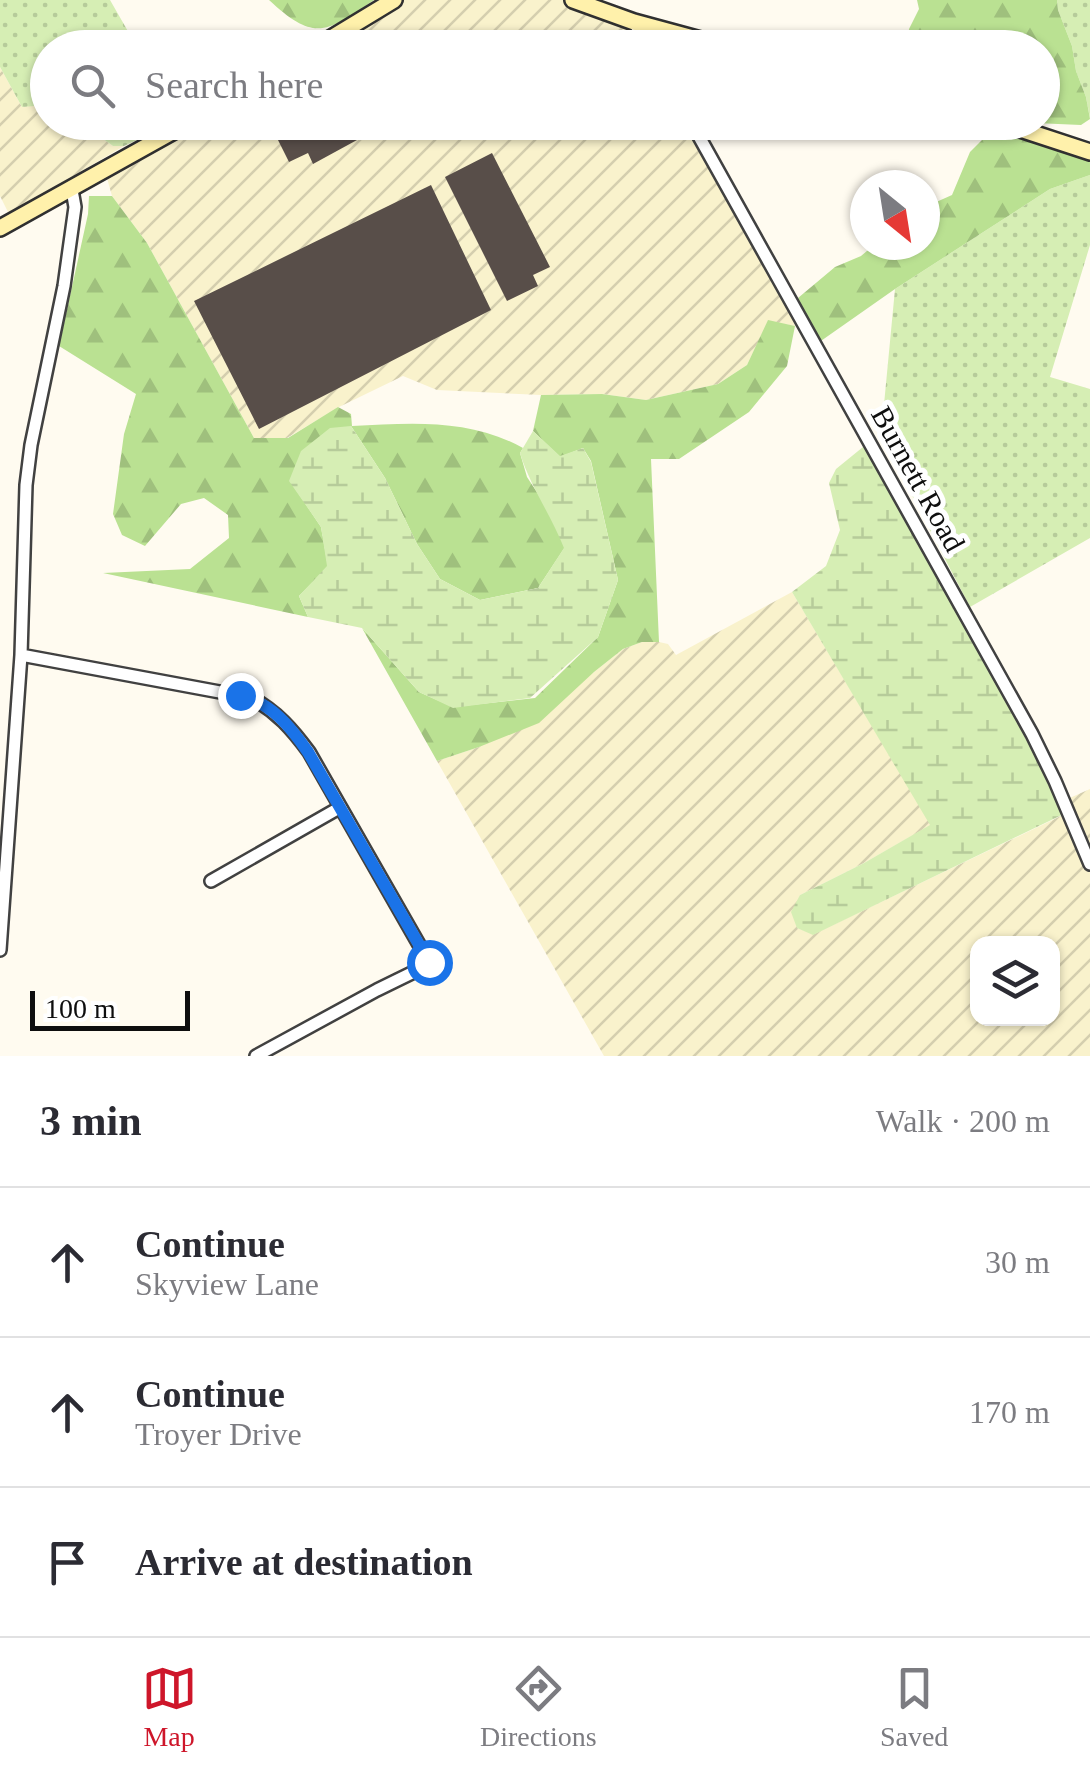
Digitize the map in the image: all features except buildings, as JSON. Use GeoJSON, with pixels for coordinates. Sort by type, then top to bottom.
{"type":"FeatureCollection","features":[{"type":"Feature","properties":{"kind":"street"},"geometry":{"type":"LineString","coordinates":[[345,30],[394,0]]}},
{"type":"Feature","properties":{"kind":"street"},"geometry":{"type":"LineString","coordinates":[[573,0],[664,30]]}},
{"type":"Feature","properties":{"kind":"street"},"geometry":{"type":"LineString","coordinates":[[634,22],[639,30]]}},
{"type":"Feature","properties":{"kind":"street"},"geometry":{"type":"LineString","coordinates":[[0,228],[159,140]]}},
{"type":"Feature","properties":{"kind":"street","name":"Burnett Road"},"geometry":{"type":"LineString","coordinates":[[701,140],[1032,734],[1090,864]]}},
{"type":"Feature","properties":{"kind":"street"},"geometry":{"type":"LineString","coordinates":[[1054,140],[1090,152]]}},
{"type":"Feature","properties":{"kind":"street"},"geometry":{"type":"LineString","coordinates":[[0,950],[21,654],[26,484],[71,238],[75,207],[72,190]]}},
{"type":"Feature","properties":{"kind":"street"},"geometry":{"type":"LineString","coordinates":[[21,654],[252,698],[274,711],[308,752],[429,962],[256,1056]]}},
{"type":"Feature","properties":{"kind":"street"},"geometry":{"type":"LineString","coordinates":[[211,881],[340,808]]}},
{"type":"Feature","properties":{"kind":"shaded area"},"geometry":{"type":"Polygon","coordinates":[[[394,0],[573,0],[634,22],[637,30],[345,30],[394,0]]]}},
{"type":"Feature","properties":{"kind":"shaded area"},"geometry":{"type":"Polygon","coordinates":[[[0,67],[22,107],[30,106],[30,140],[105,140],[113,146],[124,146],[9,214],[0,196],[0,67]]]}},
{"type":"Feature","properties":{"kind":"shaded area"},"geometry":{"type":"Polygon","coordinates":[[[160,140],[694,140],[786,303],[795,326],[768,321],[747,365],[718,384],[646,400],[602,394],[437,390],[403,376],[287,438],[254,438],[147,243],[112,196],[105,171],[160,140]]]}},
{"type":"Feature","properties":{"kind":"shaded area"},"geometry":{"type":"Polygon","coordinates":[[[792,592],[931,825],[800,895],[797,928],[814,934],[1067,813],[1063,801],[1090,789],[1090,1056],[604,1056],[437,761],[479,747],[623,649],[642,642],[668,644],[676,655],[792,592]]]}},
{"type":"Feature","properties":{"kind":"green space"},"geometry":{"type":"Polygon","coordinates":[[[0,0],[110,0],[127,30],[30,30],[30,106],[22,107],[0,67],[0,0]]]}},
{"type":"Feature","properties":{"kind":"green space"},"geometry":{"type":"Polygon","coordinates":[[[269,0],[374,0],[344,20],[321,28],[298,23],[269,0]]]}},
{"type":"Feature","properties":{"kind":"green space"},"geometry":{"type":"Polygon","coordinates":[[[917,0],[1057,0],[1090,119],[1081,125],[1060,124],[1060,30],[909,30],[919,9],[917,0]]]}},
{"type":"Feature","properties":{"kind":"green space"},"geometry":{"type":"Polygon","coordinates":[[[1057,0],[1090,0],[1090,118],[1072,46],[1057,0]]]}},
{"type":"Feature","properties":{"kind":"green space"},"geometry":{"type":"Polygon","coordinates":[[[105,140],[137,140],[124,146],[113,146],[105,140]]]}},
{"type":"Feature","properties":{"kind":"green space"},"geometry":{"type":"Polygon","coordinates":[[[982,140],[1052,140],[1090,152],[1090,175],[1050,189],[940,260],[940,200],[952,195],[970,152],[982,140]]]}},
{"type":"Feature","properties":{"kind":"green space"},"geometry":{"type":"Polygon","coordinates":[[[1090,175],[1090,245],[1050,377],[1090,389],[1090,538],[970,607],[881,436],[895,289],[1050,189],[1090,175]]]}},
{"type":"Feature","properties":{"kind":"green space"},"geometry":{"type":"Polygon","coordinates":[[[89,196],[112,196],[147,243],[254,438],[288,438],[338,407],[351,414],[352,426],[461,427],[503,438],[523,448],[520,453],[527,477],[565,547],[538,588],[480,600],[440,579],[417,544],[385,478],[351,426],[290,481],[321,527],[328,567],[299,596],[308,617],[103,573],[190,569],[229,538],[228,515],[204,498],[181,504],[145,546],[122,535],[113,514],[124,434],[136,394],[59,346],[89,196]]]}},
{"type":"Feature","properties":{"kind":"green space"},"geometry":{"type":"Polygon","coordinates":[[[852,260],[940,260],[818,343],[798,298],[835,267],[852,260]]]}},
{"type":"Feature","properties":{"kind":"green space"},"geometry":{"type":"Polygon","coordinates":[[[768,320],[795,326],[787,366],[749,412],[679,459],[651,459],[659,642],[642,642],[623,649],[539,723],[437,761],[362,628],[419,692],[453,707],[535,698],[598,637],[618,580],[591,461],[583,448],[560,457],[533,431],[541,395],[602,394],[646,400],[718,384],[747,365],[768,320]]]}},
{"type":"Feature","properties":{"kind":"green space"},"geometry":{"type":"Polygon","coordinates":[[[351,426],[385,478],[417,544],[440,579],[480,600],[538,588],[564,548],[520,453],[533,431],[560,456],[583,448],[591,462],[618,580],[598,637],[530,698],[453,708],[419,692],[362,628],[308,617],[299,596],[327,566],[321,527],[289,481],[301,451],[330,428],[351,426]]]}},
{"type":"Feature","properties":{"kind":"green space"},"geometry":{"type":"Polygon","coordinates":[[[863,447],[872,449],[1068,812],[813,935],[797,928],[791,912],[800,895],[930,825],[792,592],[826,566],[840,530],[829,483],[836,469],[863,447]]]}},
{"type":"Feature","properties":{"kind":"route"},"geometry":{"type":"LineString","coordinates":[[240,695],[274,711],[294,732],[429,962]]}}]}
